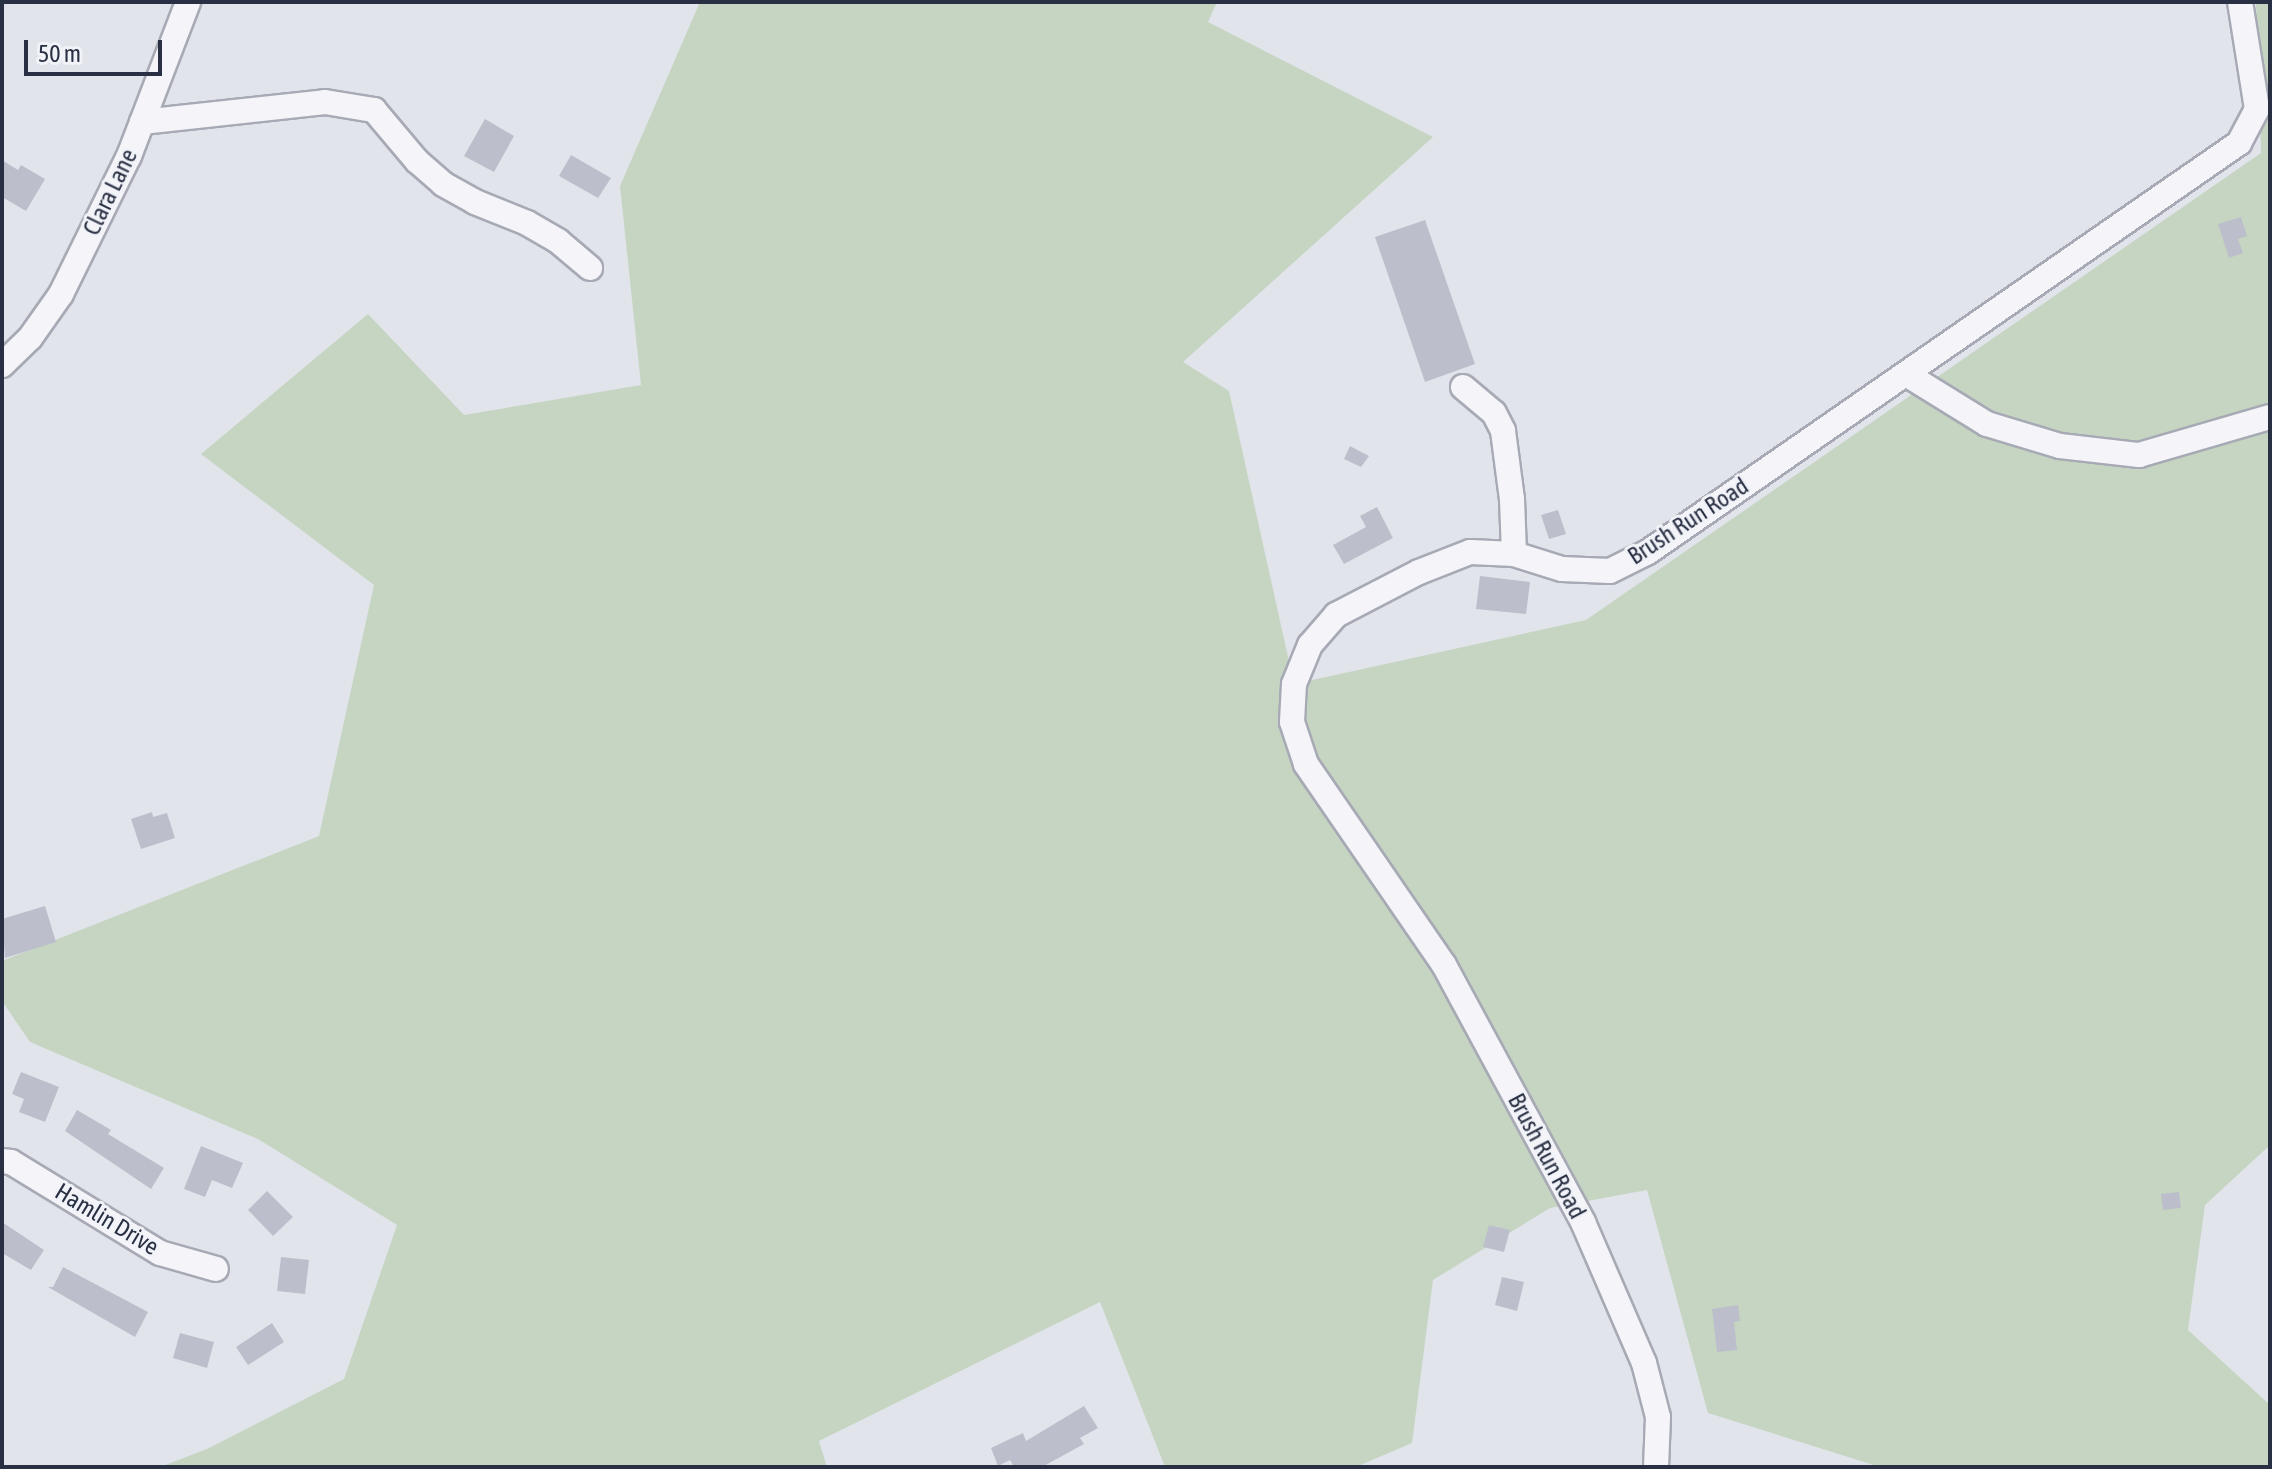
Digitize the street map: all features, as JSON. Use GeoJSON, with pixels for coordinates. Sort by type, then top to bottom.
{"type":"FeatureCollection","features":[{"type":"Feature","properties":{"kind":"street","name":"Clara Lane"},"geometry":{"type":"LineString","coordinates":[[2,365],[30,338],[61,294],[142,122],[188,2]]}},
{"type":"Feature","properties":{"kind":"street","name":"Brush Run Road"},"geometry":{"type":"LineString","coordinates":[[1656,1467],[1658,1417],[1644,1363],[1583,1222],[1444,965],[1306,764],[1292,722],[1294,684],[1310,645],[1336,615],[1419,572],[1470,552],[1514,554],[1562,569],[1610,571],[1648,552],[2239,143],[2257,109],[2240,2]]}},
{"type":"Feature","properties":{"kind":"street"},"geometry":{"type":"LineString","coordinates":[[142,122],[325,102],[374,110],[417,161],[443,184],[475,202],[527,223],[558,241],[590,268]]}},
{"type":"Feature","properties":{"kind":"street"},"geometry":{"type":"LineString","coordinates":[[1906,374],[1987,424],[2060,446],[2139,455],[2270,417]]}},
{"type":"Feature","properties":{"kind":"street"},"geometry":{"type":"LineString","coordinates":[[1463,387],[1494,413],[1503,431],[1512,499],[1514,554]]}},
{"type":"Feature","properties":{"kind":"street","name":"Hamlin Drive"},"geometry":{"type":"LineString","coordinates":[[2,1161],[11,1162],[160,1253],[216,1269]]}},
{"type":"Feature","properties":{"kind":"green space"},"geometry":{"type":"Polygon","coordinates":[[[700,2],[1217,2],[1208,22],[1433,137],[1183,362],[1229,391],[1294,684],[1586,620],[2261,153],[2256,2],[2270,2],[2270,1145],[2205,1205],[2188,1330],[2270,1405],[2270,1467],[1880,1467],[1708,1413],[1647,1190],[1550,1208],[1433,1280],[1412,1443],[1356,1467],[1165,1467],[1100,1302],[819,1441],[827,1467],[160,1467],[207,1449],[344,1379],[397,1225],[258,1139],[30,1042],[2,1001],[2,961],[319,836],[374,585],[201,454],[368,314],[464,415],[641,385],[620,186],[700,2]]]}},
{"type":"Feature","properties":{"kind":"building"},"geometry":{"type":"Polygon","coordinates":[[[485,119],[514,136],[494,172],[464,156],[485,119]]]}},
{"type":"Feature","properties":{"kind":"building"},"geometry":{"type":"Polygon","coordinates":[[[571,155],[611,178],[598,198],[559,176],[571,155]]]}},
{"type":"Feature","properties":{"kind":"building"},"geometry":{"type":"Polygon","coordinates":[[[2,160],[18,170],[21,165],[45,179],[26,211],[2,197],[2,160]]]}},
{"type":"Feature","properties":{"kind":"building"},"geometry":{"type":"Polygon","coordinates":[[[2241,217],[2247,236],[2238,239],[2243,253],[2229,258],[2218,224],[2241,217]]]}},
{"type":"Feature","properties":{"kind":"building"},"geometry":{"type":"Polygon","coordinates":[[[1425,220],[1475,364],[1425,382],[1375,237],[1425,220]]]}},
{"type":"Feature","properties":{"kind":"building"},"geometry":{"type":"Polygon","coordinates":[[[1350,446],[1369,456],[1361,467],[1344,459],[1350,446]]]}},
{"type":"Feature","properties":{"kind":"building"},"geometry":{"type":"Polygon","coordinates":[[[1377,507],[1393,538],[1344,564],[1333,545],[1366,527],[1360,516],[1377,507]]]}},
{"type":"Feature","properties":{"kind":"building"},"geometry":{"type":"Polygon","coordinates":[[[1558,510],[1566,534],[1549,539],[1541,515],[1558,510]]]}},
{"type":"Feature","properties":{"kind":"building"},"geometry":{"type":"Polygon","coordinates":[[[1480,576],[1530,582],[1526,614],[1476,609],[1480,576]]]}},
{"type":"Feature","properties":{"kind":"building"},"geometry":{"type":"Polygon","coordinates":[[[152,812],[153,817],[167,813],[175,838],[141,849],[131,819],[152,812]]]}},
{"type":"Feature","properties":{"kind":"building"},"geometry":{"type":"Polygon","coordinates":[[[45,906],[56,942],[5,958],[2,919],[45,906]]]}},
{"type":"Feature","properties":{"kind":"building"},"geometry":{"type":"Polygon","coordinates":[[[21,1072],[59,1087],[45,1122],[19,1112],[24,1099],[12,1094],[21,1072]]]}},
{"type":"Feature","properties":{"kind":"building"},"geometry":{"type":"Polygon","coordinates":[[[77,1110],[111,1130],[108,1134],[164,1168],[151,1189],[65,1131],[77,1110]]]}},
{"type":"Feature","properties":{"kind":"building"},"geometry":{"type":"Polygon","coordinates":[[[201,1146],[243,1163],[232,1188],[212,1180],[205,1197],[184,1189],[201,1146]]]}},
{"type":"Feature","properties":{"kind":"building"},"geometry":{"type":"Polygon","coordinates":[[[267,1191],[293,1217],[273,1236],[248,1210],[267,1191]]]}},
{"type":"Feature","properties":{"kind":"building"},"geometry":{"type":"Polygon","coordinates":[[[2179,1192],[2181,1208],[2163,1210],[2161,1194],[2179,1192]]]}},
{"type":"Feature","properties":{"kind":"building"},"geometry":{"type":"Polygon","coordinates":[[[2,1222],[44,1250],[31,1270],[2,1253],[2,1222]]]}},
{"type":"Feature","properties":{"kind":"building"},"geometry":{"type":"Polygon","coordinates":[[[1489,1225],[1510,1230],[1504,1252],[1483,1247],[1489,1225]]]}},
{"type":"Feature","properties":{"kind":"building"},"geometry":{"type":"Polygon","coordinates":[[[281,1257],[309,1260],[305,1294],[277,1291],[281,1257]]]}},
{"type":"Feature","properties":{"kind":"building"},"geometry":{"type":"Polygon","coordinates":[[[63,1267],[148,1312],[135,1337],[48,1287],[53,1287],[63,1267]]]}},
{"type":"Feature","properties":{"kind":"building"},"geometry":{"type":"Polygon","coordinates":[[[1502,1277],[1524,1282],[1517,1311],[1495,1305],[1502,1277]]]}},
{"type":"Feature","properties":{"kind":"building"},"geometry":{"type":"Polygon","coordinates":[[[1738,1305],[1740,1321],[1734,1322],[1737,1350],[1717,1352],[1712,1309],[1738,1305]]]}},
{"type":"Feature","properties":{"kind":"building"},"geometry":{"type":"Polygon","coordinates":[[[272,1323],[284,1342],[248,1365],[236,1347],[272,1323]]]}},
{"type":"Feature","properties":{"kind":"building"},"geometry":{"type":"Polygon","coordinates":[[[180,1333],[214,1342],[207,1368],[173,1358],[180,1333]]]}},
{"type":"Feature","properties":{"kind":"building"},"geometry":{"type":"Polygon","coordinates":[[[1084,1406],[1098,1428],[1080,1438],[1084,1444],[1042,1467],[1014,1467],[1010,1460],[998,1466],[991,1448],[1023,1433],[1026,1441],[1084,1406]]]}}]}
